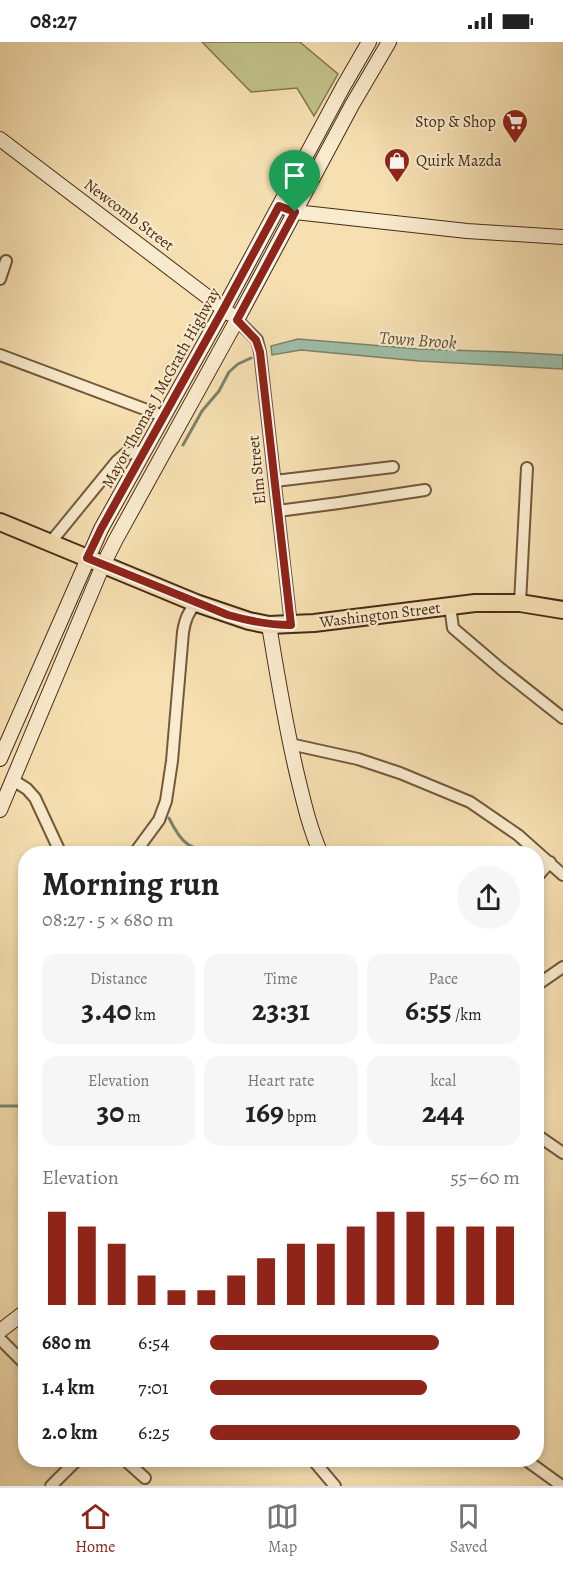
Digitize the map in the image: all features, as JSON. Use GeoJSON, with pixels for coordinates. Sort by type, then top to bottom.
{"type":"FeatureCollection","features":[{"type":"Feature","properties":{"kind":"main road","name":"Mayor Thomas J McGrath Highway"},"geometry":{"type":"LineString","coordinates":[[0,759],[101,529],[369,42]]}},
{"type":"Feature","properties":{"kind":"main road","name":"Mayor Thomas J McGrath Highway"},"geometry":{"type":"LineString","coordinates":[[0,810],[6,780],[119,533],[352,105],[389,42]]}},
{"type":"Feature","properties":{"kind":"main road","name":"Newcomb Street"},"geometry":{"type":"LineString","coordinates":[[0,139],[237,320]]}},
{"type":"Feature","properties":{"kind":"main road"},"geometry":{"type":"LineString","coordinates":[[279,206],[295,212],[467,231],[563,237]]}},
{"type":"Feature","properties":{"kind":"main road","name":"Washington Street"},"geometry":{"type":"LineString","coordinates":[[0,522],[196,603],[249,621],[269,625],[291,625],[483,602],[520,603],[563,610]]}},
{"type":"Feature","properties":{"kind":"main road"},"geometry":{"type":"LineString","coordinates":[[269,625],[290,744],[305,809],[318,846]]}},
{"type":"Feature","properties":{"kind":"main road"},"geometry":{"type":"LineString","coordinates":[[0,766],[6,771],[6,780]]}},
{"type":"Feature","properties":{"kind":"main road"},"geometry":{"type":"LineString","coordinates":[[0,1331],[18,1317]]}},
{"type":"Feature","properties":{"kind":"street"},"geometry":{"type":"LineString","coordinates":[[0,279],[6,261]]}},
{"type":"Feature","properties":{"kind":"street","name":"Elm Street"},"geometry":{"type":"LineString","coordinates":[[237,320],[256,340],[260,352],[291,625]]}},
{"type":"Feature","properties":{"kind":"street"},"geometry":{"type":"LineString","coordinates":[[0,355],[164,416]]}},
{"type":"Feature","properties":{"kind":"street"},"geometry":{"type":"LineString","coordinates":[[50,543],[117,461],[125,454],[144,451]]}},
{"type":"Feature","properties":{"kind":"street"},"geometry":{"type":"LineString","coordinates":[[275,481],[393,467]]}},
{"type":"Feature","properties":{"kind":"street"},"geometry":{"type":"LineString","coordinates":[[520,603],[527,468]]}},
{"type":"Feature","properties":{"kind":"street"},"geometry":{"type":"LineString","coordinates":[[278,511],[424,490]]}},
{"type":"Feature","properties":{"kind":"street"},"geometry":{"type":"LineString","coordinates":[[140,846],[159,820],[166,801],[172,761],[183,632],[185,619],[196,603]]}},
{"type":"Feature","properties":{"kind":"street"},"geometry":{"type":"LineString","coordinates":[[450,606],[453,628],[563,718]]}},
{"type":"Feature","properties":{"kind":"street"},"geometry":{"type":"LineString","coordinates":[[290,744],[358,759],[400,773],[470,802],[531,846]]}},
{"type":"Feature","properties":{"kind":"street"},"geometry":{"type":"LineString","coordinates":[[6,780],[27,789],[35,798],[57,846]]}},
{"type":"Feature","properties":{"kind":"street"},"geometry":{"type":"LineString","coordinates":[[544,857],[563,875]]}},
{"type":"Feature","properties":{"kind":"street"},"geometry":{"type":"LineString","coordinates":[[544,869],[550,862]]}},
{"type":"Feature","properties":{"kind":"street"},"geometry":{"type":"LineString","coordinates":[[544,981],[562,969]]}},
{"type":"Feature","properties":{"kind":"street"},"geometry":{"type":"LineString","coordinates":[[544,1140],[563,1153]]}},
{"type":"Feature","properties":{"kind":"street"},"geometry":{"type":"LineString","coordinates":[[0,1340],[18,1357]]}},
{"type":"Feature","properties":{"kind":"street"},"geometry":{"type":"LineString","coordinates":[[51,1486],[70,1467]]}},
{"type":"Feature","properties":{"kind":"street"},"geometry":{"type":"LineString","coordinates":[[133,1467],[146,1478]]}},
{"type":"Feature","properties":{"kind":"street"},"geometry":{"type":"LineString","coordinates":[[319,1467],[335,1486]]}},
{"type":"Feature","properties":{"kind":"street"},"geometry":{"type":"LineString","coordinates":[[536,1467],[562,1486]]}},
{"type":"Feature","properties":{"kind":"green space"},"geometry":{"type":"Polygon","coordinates":[[[202,42],[301,42],[338,74],[314,116],[297,88],[251,92],[202,42]]]}},
{"type":"Feature","properties":{"kind":"shaded area"},"geometry":{"type":"Polygon","coordinates":[[[298,339],[419,349],[563,355],[563,369],[419,361],[301,350],[272,355],[271,346],[298,339]]]}},
{"type":"Feature","properties":{"kind":"waterway","name":"Town Brook"},"geometry":{"type":"LineString","coordinates":[[183,445],[202,411],[219,391],[229,372],[238,364],[251,358]]}},
{"type":"Feature","properties":{"kind":"waterway","name":"Town Brook"},"geometry":{"type":"LineString","coordinates":[[169,818],[183,841],[190,846]]}},
{"type":"Feature","properties":{"kind":"waterway","name":"Town Brook"},"geometry":{"type":"LineString","coordinates":[[0,1106],[18,1106]]}},
{"type":"Feature","properties":{"kind":"place","name":"Stop & Shop"},"geometry":{"type":"Point","coordinates":[515,145]}},
{"type":"Feature","properties":{"kind":"place","name":"Quirk Mazda"},"geometry":{"type":"Point","coordinates":[397,184]}},
{"type":"Feature","properties":{"kind":"route"},"geometry":{"type":"LineString","coordinates":[[279,206],[295,212],[237,320],[256,340],[260,352],[291,625],[269,625],[228,615],[87,558],[279,206]]}}]}
